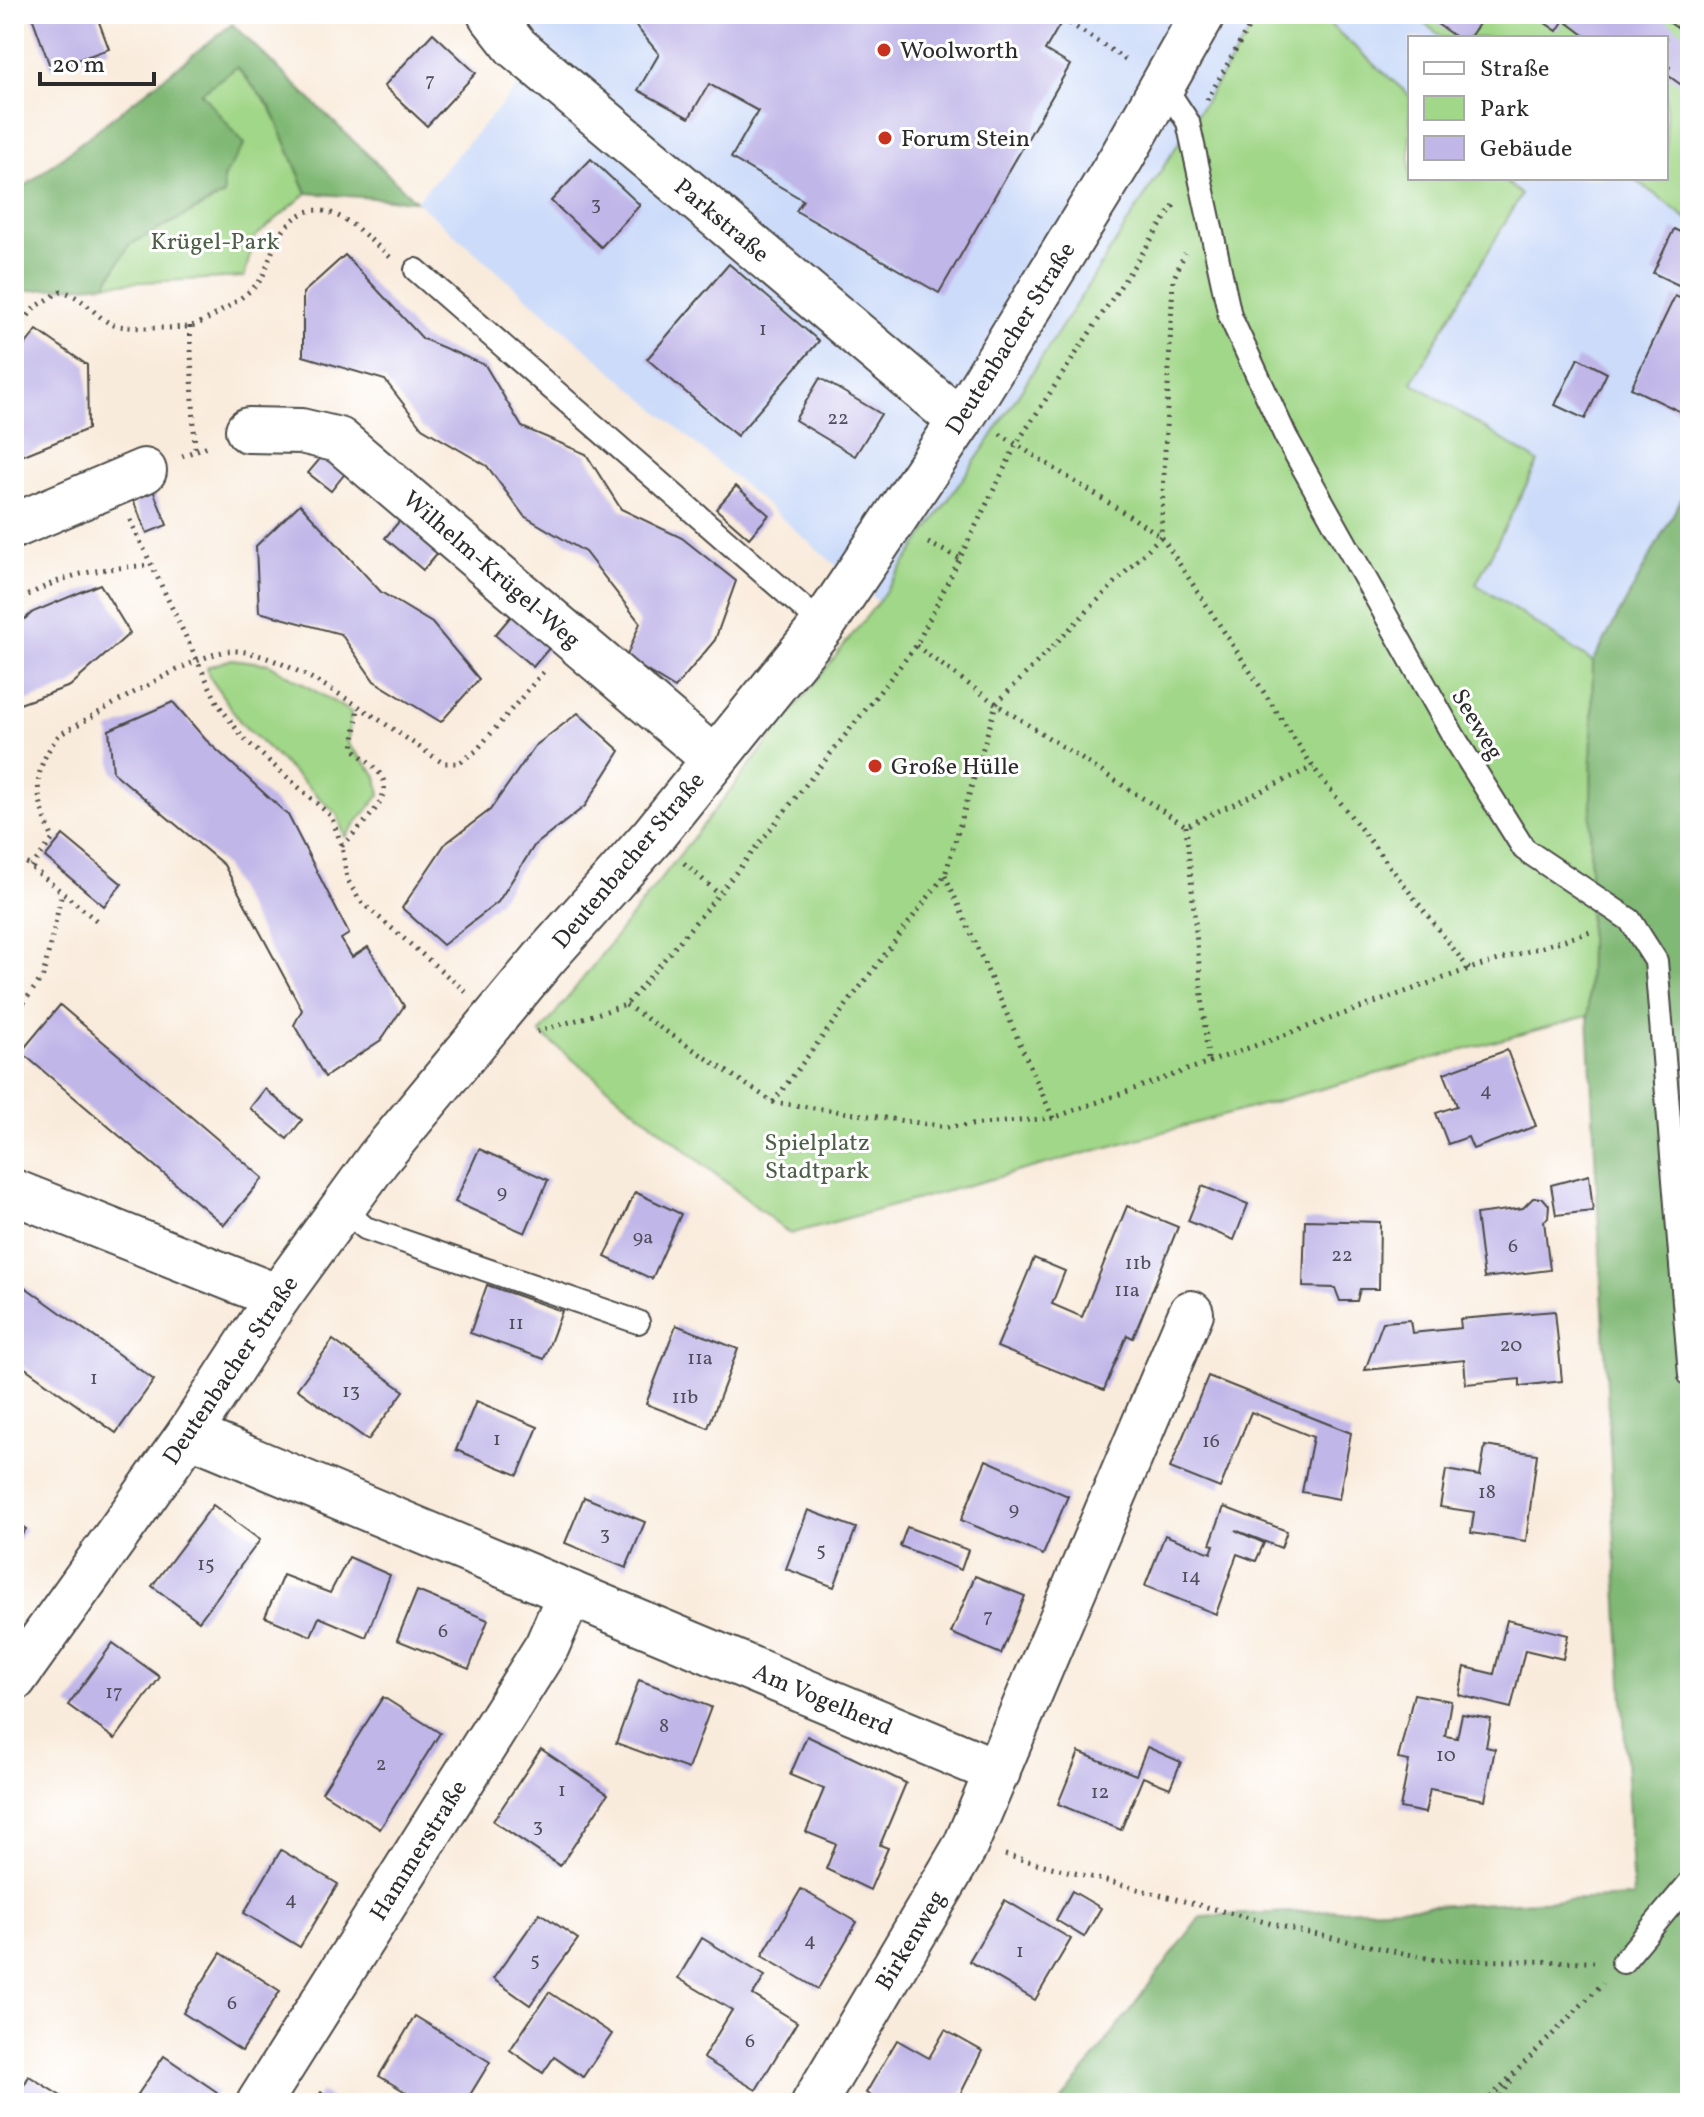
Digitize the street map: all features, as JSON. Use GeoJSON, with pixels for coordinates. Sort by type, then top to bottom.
{"type":"FeatureCollection","features":[{"type":"Feature","properties":{"kind":"street","name":"Parkstraße"},"geometry":{"type":"LineString","coordinates":[[490,14],[515,46],[960,421]]}},
{"type":"Feature","properties":{"kind":"street","name":"Deutenbacher Straße"},"geometry":{"type":"LineString","coordinates":[[14,1679],[189,1434],[278,1297],[342,1207],[495,1017],[652,837],[823,625],[960,421],[1122,157],[1203,14]]}},
{"type":"Feature","properties":{"kind":"street","name":"Wilhelm-Krügel-Weg"},"geometry":{"type":"LineString","coordinates":[[248,430],[301,431],[339,440],[714,759]]}},
{"type":"Feature","properties":{"kind":"street"},"geometry":{"type":"LineString","coordinates":[[14,526],[129,477]]}},
{"type":"Feature","properties":{"kind":"street"},"geometry":{"type":"LineString","coordinates":[[14,1192],[278,1297]]}},
{"type":"Feature","properties":{"kind":"street"},"geometry":{"type":"LineString","coordinates":[[998,1772],[1191,1313]]}},
{"type":"Feature","properties":{"kind":"street","name":"Am Vogelherd"},"geometry":{"type":"LineString","coordinates":[[189,1434],[998,1772]]}},
{"type":"Feature","properties":{"kind":"street","name":"Hammerstraße"},"geometry":{"type":"LineString","coordinates":[[259,2103],[547,1646],[570,1593]]}},
{"type":"Feature","properties":{"kind":"street","name":"Birkenweg"},"geometry":{"type":"LineString","coordinates":[[814,2103],[965,1847],[998,1772]]}},
{"type":"Feature","properties":{"kind":"lane","name":"Seeweg"},"geometry":{"type":"LineString","coordinates":[[1163,84],[1188,122],[1204,208],[1230,316],[1286,437],[1454,737],[1524,849],[1630,920],[1656,961],[1690,1375]]}},
{"type":"Feature","properties":{"kind":"lane"},"geometry":{"type":"LineString","coordinates":[[416,270],[823,625]]}},
{"type":"Feature","properties":{"kind":"lane"},"geometry":{"type":"LineString","coordinates":[[342,1207],[365,1228],[638,1322]]}},
{"type":"Feature","properties":{"kind":"lane"},"geometry":{"type":"LineString","coordinates":[[1623,1962],[1690,1882]]}},
{"type":"Feature","properties":{"kind":"path"},"geometry":{"type":"LineString","coordinates":[[1189,130],[1256,14]]}},
{"type":"Feature","properties":{"kind":"path"},"geometry":{"type":"LineString","coordinates":[[1063,19],[1098,42]]}},
{"type":"Feature","properties":{"kind":"path"},"geometry":{"type":"LineString","coordinates":[[248,430],[129,477],[151,565],[195,662],[218,704],[243,738],[331,816],[342,846],[347,879],[360,901],[516,1038],[626,1005],[719,894],[916,646],[1017,443],[1196,171]]}},
{"type":"Feature","properties":{"kind":"path"},"geometry":{"type":"LineString","coordinates":[[773,1102],[945,875],[996,704],[1161,536],[1173,280],[1204,208]]}},
{"type":"Feature","properties":{"kind":"path"},"geometry":{"type":"LineString","coordinates":[[14,335],[34,308],[61,291],[78,296],[112,325],[190,326],[241,297],[259,282],[277,241],[291,219],[308,210],[330,211],[351,222],[402,268],[416,270]]}},
{"type":"Feature","properties":{"kind":"path"},"geometry":{"type":"LineString","coordinates":[[190,326],[195,451]]}},
{"type":"Feature","properties":{"kind":"path"},"geometry":{"type":"LineString","coordinates":[[960,421],[988,428],[1017,443],[1161,536],[1313,767],[1469,969]]}},
{"type":"Feature","properties":{"kind":"path"},"geometry":{"type":"LineString","coordinates":[[933,546],[959,558]]}},
{"type":"Feature","properties":{"kind":"path"},"geometry":{"type":"LineString","coordinates":[[14,603],[82,571],[151,565]]}},
{"type":"Feature","properties":{"kind":"path"},"geometry":{"type":"LineString","coordinates":[[14,586],[21,599]]}},
{"type":"Feature","properties":{"kind":"path"},"geometry":{"type":"LineString","coordinates":[[31,867],[53,839],[39,803],[37,781],[44,755],[59,735],[195,662],[227,651],[260,653],[358,708],[443,763],[459,763],[476,751],[572,637]]}},
{"type":"Feature","properties":{"kind":"path"},"geometry":{"type":"LineString","coordinates":[[916,646],[996,704],[1186,826]]}},
{"type":"Feature","properties":{"kind":"path"},"geometry":{"type":"LineString","coordinates":[[342,846],[382,800],[386,786],[380,773],[353,748],[358,708]]}},
{"type":"Feature","properties":{"kind":"path"},"geometry":{"type":"LineString","coordinates":[[1186,826],[1313,767]]}},
{"type":"Feature","properties":{"kind":"path"},"geometry":{"type":"LineString","coordinates":[[1186,826],[1208,1060]]}},
{"type":"Feature","properties":{"kind":"path"},"geometry":{"type":"LineString","coordinates":[[14,853],[97,921]]}},
{"type":"Feature","properties":{"kind":"path"},"geometry":{"type":"LineString","coordinates":[[945,875],[1053,1118]]}},
{"type":"Feature","properties":{"kind":"path"},"geometry":{"type":"LineString","coordinates":[[14,1016],[43,976],[62,893]]}},
{"type":"Feature","properties":{"kind":"path"},"geometry":{"type":"LineString","coordinates":[[626,1005],[773,1102],[947,1127],[1053,1118],[1469,969],[1630,920]]}},
{"type":"Feature","properties":{"kind":"path"},"geometry":{"type":"LineString","coordinates":[[965,1847],[1050,1864],[1304,1932],[1436,1960],[1623,1962]]}},
{"type":"Feature","properties":{"kind":"path"},"geometry":{"type":"LineString","coordinates":[[1485,2103],[1623,1962]]}},
{"type":"Feature","properties":{"kind":"path"},"geometry":{"type":"LineString","coordinates":[[1497,2103],[1515,2073]]}},
{"type":"Feature","properties":{"kind":"shaded area"},"geometry":{"type":"Polygon","coordinates":[[[492,14],[1261,14],[988,442],[878,602],[416,201],[527,76],[492,14]]]}},
{"type":"Feature","properties":{"kind":"shaded area"},"geometry":{"type":"Polygon","coordinates":[[[1318,14],[1690,14],[1690,483],[1593,662],[1476,584],[1537,462],[1412,382],[1521,195],[1504,180],[1668,180],[1668,36],[1408,36],[1408,94],[1318,14]]]}},
{"type":"Feature","properties":{"kind":"green space","name":"Spielplatz Stadtpark"},"geometry":{"type":"Polygon","coordinates":[[[1261,14],[1318,14],[1408,94],[1408,180],[1504,180],[1521,195],[1412,382],[1538,462],[1476,584],[1593,662],[1588,1016],[790,1234],[540,1033],[878,602],[988,442],[1261,14]]]}},
{"type":"Feature","properties":{"kind":"green space"},"geometry":{"type":"Polygon","coordinates":[[[1411,14],[1690,14],[1690,221],[1636,180],[1668,180],[1668,36],[1441,36],[1411,14]]]}},
{"type":"Feature","properties":{"kind":"green space"},"geometry":{"type":"Polygon","coordinates":[[[232,24],[416,201],[307,193],[271,108],[237,67],[201,93],[245,144],[223,178],[224,195],[129,245],[106,284],[14,292],[14,195],[232,24]]]}},
{"type":"Feature","properties":{"kind":"green space","name":"Krügel-Park"},"geometry":{"type":"Polygon","coordinates":[[[237,67],[271,108],[307,193],[255,237],[244,277],[106,284],[129,245],[224,195],[200,93],[237,67]]]}},
{"type":"Feature","properties":{"kind":"green space"},"geometry":{"type":"Polygon","coordinates":[[[1690,483],[1690,2103],[1060,2103],[1201,1916],[1633,1897],[1588,1016],[1593,662],[1690,483]]]}},
{"type":"Feature","properties":{"kind":"green space"},"geometry":{"type":"Polygon","coordinates":[[[232,659],[269,664],[351,712],[348,744],[377,776],[380,795],[345,837],[337,814],[241,723],[209,676],[207,667],[232,659]]]}},
{"type":"Feature","properties":{"kind":"building"},"geometry":{"type":"Polygon","coordinates":[[[31,14],[96,14],[109,49],[51,69],[31,14]]]}},
{"type":"Feature","properties":{"kind":"building","name":"Forum Stein"},"geometry":{"type":"Polygon","coordinates":[[[626,14],[1066,14],[1045,50],[1070,65],[939,293],[796,211],[803,200],[731,158],[758,111],[709,84],[689,118],[638,90],[659,54],[626,14]]]}},
{"type":"Feature","properties":{"kind":"building"},"geometry":{"type":"Polygon","coordinates":[[[1423,14],[1486,14],[1470,36],[1454,36],[1423,14]]]}},
{"type":"Feature","properties":{"kind":"building"},"geometry":{"type":"Polygon","coordinates":[[[1532,14],[1657,14],[1690,37],[1690,91],[1668,75],[1668,36],[1585,36],[1564,20],[1557,31],[1532,14]]]}},
{"type":"Feature","properties":{"kind":"building"},"geometry":{"type":"Polygon","coordinates":[[[433,33],[476,73],[427,126],[384,86],[433,33]]]}},
{"type":"Feature","properties":{"kind":"building"},"geometry":{"type":"Polygon","coordinates":[[[591,159],[640,205],[601,247],[551,201],[591,159]]]}},
{"type":"Feature","properties":{"kind":"building"},"geometry":{"type":"Polygon","coordinates":[[[1674,229],[1690,237],[1690,403],[1685,414],[1631,388],[1675,296],[1682,299],[1687,289],[1653,273],[1674,229]]]}},
{"type":"Feature","properties":{"kind":"building"},"geometry":{"type":"Polygon","coordinates":[[[345,255],[423,339],[485,365],[522,427],[586,454],[621,509],[682,538],[736,581],[715,640],[675,688],[626,658],[640,623],[585,552],[524,516],[487,466],[422,428],[385,380],[303,356],[303,293],[345,255]]]}},
{"type":"Feature","properties":{"kind":"building"},"geometry":{"type":"Polygon","coordinates":[[[729,264],[819,341],[737,436],[647,359],[729,264]]]}},
{"type":"Feature","properties":{"kind":"building"},"geometry":{"type":"Polygon","coordinates":[[[37,330],[87,365],[88,429],[14,459],[14,359],[37,330]]]}},
{"type":"Feature","properties":{"kind":"building"},"geometry":{"type":"Polygon","coordinates":[[[1578,358],[1607,373],[1585,419],[1555,405],[1578,358]]]}},
{"type":"Feature","properties":{"kind":"building"},"geometry":{"type":"Polygon","coordinates":[[[820,378],[881,414],[855,456],[795,420],[820,378]]]}},
{"type":"Feature","properties":{"kind":"building"},"geometry":{"type":"Polygon","coordinates":[[[324,454],[347,471],[331,491],[308,473],[324,454]]]}},
{"type":"Feature","properties":{"kind":"building"},"geometry":{"type":"Polygon","coordinates":[[[736,486],[769,515],[749,538],[716,509],[736,486]]]}},
{"type":"Feature","properties":{"kind":"building"},"geometry":{"type":"Polygon","coordinates":[[[153,490],[167,525],[147,533],[132,498],[153,490]]]}},
{"type":"Feature","properties":{"kind":"building"},"geometry":{"type":"Polygon","coordinates":[[[300,504],[381,592],[432,623],[479,679],[441,722],[374,681],[341,634],[259,612],[256,546],[300,504]]]}},
{"type":"Feature","properties":{"kind":"building"},"geometry":{"type":"Polygon","coordinates":[[[402,518],[440,550],[423,570],[385,538],[402,518]]]}},
{"type":"Feature","properties":{"kind":"building"},"geometry":{"type":"Polygon","coordinates":[[[100,584],[130,633],[70,686],[14,706],[14,628],[33,612],[100,584]]]}},
{"type":"Feature","properties":{"kind":"building"},"geometry":{"type":"Polygon","coordinates":[[[512,615],[550,647],[533,667],[495,635],[512,615]]]}},
{"type":"Feature","properties":{"kind":"building"},"geometry":{"type":"Polygon","coordinates":[[[173,702],[206,740],[288,815],[349,934],[341,939],[347,949],[352,957],[368,947],[404,1006],[381,1040],[325,1077],[294,1025],[302,1010],[224,865],[113,772],[109,730],[173,702]]]}},
{"type":"Feature","properties":{"kind":"building"},"geometry":{"type":"Polygon","coordinates":[[[578,713],[620,751],[585,806],[534,846],[498,902],[443,945],[402,908],[445,844],[490,810],[535,746],[578,713]]]}},
{"type":"Feature","properties":{"kind":"building"},"geometry":{"type":"Polygon","coordinates":[[[63,835],[122,884],[104,906],[45,857],[63,835]]]}},
{"type":"Feature","properties":{"kind":"building"},"geometry":{"type":"Polygon","coordinates":[[[60,1005],[263,1178],[224,1225],[21,1052],[60,1005]]]}},
{"type":"Feature","properties":{"kind":"building"},"geometry":{"type":"Polygon","coordinates":[[[1507,1050],[1536,1126],[1473,1149],[1468,1137],[1448,1144],[1436,1113],[1457,1106],[1444,1073],[1507,1050]]]}},
{"type":"Feature","properties":{"kind":"building"},"geometry":{"type":"Polygon","coordinates":[[[265,1089],[302,1120],[287,1139],[250,1108],[265,1089]]]}},
{"type":"Feature","properties":{"kind":"building"},"geometry":{"type":"Polygon","coordinates":[[[479,1149],[548,1180],[525,1233],[455,1202],[479,1149]]]}},
{"type":"Feature","properties":{"kind":"building"},"geometry":{"type":"Polygon","coordinates":[[[1589,1175],[1593,1211],[1556,1215],[1551,1185],[1589,1175]]]}},
{"type":"Feature","properties":{"kind":"building"},"geometry":{"type":"Polygon","coordinates":[[[1202,1186],[1248,1204],[1234,1240],[1188,1221],[1202,1186]]]}},
{"type":"Feature","properties":{"kind":"building"},"geometry":{"type":"Polygon","coordinates":[[[635,1192],[681,1214],[652,1279],[605,1257],[635,1192]]]}},
{"type":"Feature","properties":{"kind":"building"},"geometry":{"type":"Polygon","coordinates":[[[1533,1198],[1543,1198],[1549,1205],[1548,1218],[1544,1221],[1550,1270],[1484,1278],[1476,1214],[1523,1208],[1533,1198]]]}},
{"type":"Feature","properties":{"kind":"building"},"geometry":{"type":"Polygon","coordinates":[[[1127,1206],[1178,1227],[1133,1338],[1127,1335],[1104,1390],[997,1347],[1034,1258],[1065,1271],[1052,1304],[1082,1317],[1127,1206]]]}},
{"type":"Feature","properties":{"kind":"building"},"geometry":{"type":"Polygon","coordinates":[[[1305,1220],[1380,1222],[1379,1289],[1360,1289],[1357,1301],[1340,1301],[1335,1288],[1303,1287],[1305,1220]]]}},
{"type":"Feature","properties":{"kind":"building"},"geometry":{"type":"Polygon","coordinates":[[[14,1279],[154,1380],[116,1433],[14,1360],[14,1279]]]}},
{"type":"Feature","properties":{"kind":"building"},"geometry":{"type":"Polygon","coordinates":[[[487,1285],[562,1311],[544,1359],[470,1333],[487,1285]]]}},
{"type":"Feature","properties":{"kind":"building"},"geometry":{"type":"Polygon","coordinates":[[[1555,1311],[1562,1381],[1520,1386],[1520,1379],[1466,1384],[1464,1360],[1365,1370],[1383,1322],[1410,1320],[1412,1333],[1461,1328],[1460,1319],[1555,1311]]]}},
{"type":"Feature","properties":{"kind":"building"},"geometry":{"type":"Polygon","coordinates":[[[676,1325],[738,1349],[708,1428],[646,1404],[676,1325]]]}},
{"type":"Feature","properties":{"kind":"building"},"geometry":{"type":"Polygon","coordinates":[[[333,1340],[404,1391],[368,1440],[297,1389],[333,1340]]]}},
{"type":"Feature","properties":{"kind":"building"},"geometry":{"type":"Polygon","coordinates":[[[1208,1376],[1351,1433],[1339,1499],[1302,1492],[1313,1437],[1251,1412],[1220,1488],[1170,1468],[1208,1376]]]}},
{"type":"Feature","properties":{"kind":"building"},"geometry":{"type":"Polygon","coordinates":[[[476,1401],[538,1427],[518,1475],[456,1450],[476,1401]]]}},
{"type":"Feature","properties":{"kind":"building"},"geometry":{"type":"Polygon","coordinates":[[[1485,1446],[1537,1454],[1526,1541],[1471,1533],[1474,1512],[1440,1507],[1446,1470],[1480,1476],[1485,1446]]]}},
{"type":"Feature","properties":{"kind":"building"},"geometry":{"type":"Polygon","coordinates":[[[986,1460],[1068,1496],[1043,1555],[961,1520],[986,1460]]]}},
{"type":"Feature","properties":{"kind":"building"},"geometry":{"type":"Polygon","coordinates":[[[584,1497],[645,1522],[626,1568],[565,1543],[584,1497]]]}},
{"type":"Feature","properties":{"kind":"building"},"geometry":{"type":"Polygon","coordinates":[[[213,1505],[260,1540],[199,1621],[152,1586],[213,1505]]]}},
{"type":"Feature","properties":{"kind":"building"},"geometry":{"type":"Polygon","coordinates":[[[1224,1507],[1287,1531],[1281,1548],[1235,1530],[1264,1543],[1256,1561],[1237,1554],[1216,1614],[1145,1586],[1165,1535],[1211,1553],[1214,1545],[1210,1544],[1224,1507]]]}},
{"type":"Feature","properties":{"kind":"building"},"geometry":{"type":"Polygon","coordinates":[[[808,1510],[856,1528],[834,1587],[786,1569],[808,1510]]]}},
{"type":"Feature","properties":{"kind":"building"},"geometry":{"type":"Polygon","coordinates":[[[14,1521],[26,1529],[14,1546],[14,1521]]]}},
{"type":"Feature","properties":{"kind":"building"},"geometry":{"type":"Polygon","coordinates":[[[907,1527],[968,1550],[961,1570],[900,1546],[907,1527]]]}},
{"type":"Feature","properties":{"kind":"building"},"geometry":{"type":"Polygon","coordinates":[[[349,1557],[390,1575],[366,1637],[319,1617],[311,1636],[265,1617],[283,1575],[330,1593],[349,1557]]]}},
{"type":"Feature","properties":{"kind":"building"},"geometry":{"type":"Polygon","coordinates":[[[975,1576],[1025,1596],[1001,1654],[951,1633],[975,1576]]]}},
{"type":"Feature","properties":{"kind":"building"},"geometry":{"type":"Polygon","coordinates":[[[417,1591],[488,1620],[469,1669],[397,1640],[417,1591]]]}},
{"type":"Feature","properties":{"kind":"building"},"geometry":{"type":"Polygon","coordinates":[[[1507,1620],[1568,1635],[1563,1659],[1525,1650],[1511,1708],[1459,1695],[1465,1667],[1494,1674],[1507,1620]]]}},
{"type":"Feature","properties":{"kind":"building"},"geometry":{"type":"Polygon","coordinates":[[[113,1643],[160,1677],[115,1739],[68,1705],[113,1643]]]}},
{"type":"Feature","properties":{"kind":"building"},"geometry":{"type":"Polygon","coordinates":[[[639,1680],[711,1707],[688,1769],[616,1743],[639,1680]]]}},
{"type":"Feature","properties":{"kind":"building"},"geometry":{"type":"Polygon","coordinates":[[[1414,1694],[1451,1701],[1445,1736],[1457,1738],[1462,1714],[1491,1719],[1486,1747],[1495,1749],[1485,1800],[1430,1789],[1425,1813],[1400,1808],[1409,1761],[1398,1759],[1414,1694]]]}},
{"type":"Feature","properties":{"kind":"building"},"geometry":{"type":"Polygon","coordinates":[[[383,1697],[440,1733],[380,1829],[322,1792],[383,1697]]]}},
{"type":"Feature","properties":{"kind":"building"},"geometry":{"type":"Polygon","coordinates":[[[807,1736],[906,1783],[880,1845],[888,1848],[870,1890],[826,1869],[836,1844],[806,1832],[824,1789],[790,1775],[807,1736]]]}},
{"type":"Feature","properties":{"kind":"building"},"geometry":{"type":"Polygon","coordinates":[[[1147,1747],[1181,1762],[1170,1788],[1143,1777],[1121,1830],[1058,1804],[1079,1752],[1136,1775],[1147,1747]]]}},
{"type":"Feature","properties":{"kind":"building"},"geometry":{"type":"Polygon","coordinates":[[[541,1749],[608,1794],[560,1866],[493,1821],[541,1749]]]}},
{"type":"Feature","properties":{"kind":"building"},"geometry":{"type":"Polygon","coordinates":[[[281,1850],[338,1884],[300,1947],[244,1913],[281,1850]]]}},
{"type":"Feature","properties":{"kind":"building"},"geometry":{"type":"Polygon","coordinates":[[[801,1889],[857,1922],[818,1989],[762,1956],[801,1889]]]}},
{"type":"Feature","properties":{"kind":"building"},"geometry":{"type":"Polygon","coordinates":[[[1072,1891],[1101,1908],[1084,1937],[1056,1920],[1072,1891]]]}},
{"type":"Feature","properties":{"kind":"building"},"geometry":{"type":"Polygon","coordinates":[[[1005,1900],[1071,1939],[1035,2000],[969,1961],[1005,1900]]]}},
{"type":"Feature","properties":{"kind":"building"},"geometry":{"type":"Polygon","coordinates":[[[540,1913],[578,1939],[530,2005],[493,1979],[540,1913]]]}},
{"type":"Feature","properties":{"kind":"building"},"geometry":{"type":"Polygon","coordinates":[[[702,1938],[765,1976],[753,1995],[797,2022],[756,2090],[703,2058],[732,2010],[678,1978],[702,1938]]]}},
{"type":"Feature","properties":{"kind":"building"},"geometry":{"type":"Polygon","coordinates":[[[221,1953],[280,1991],[242,2051],[183,2013],[221,1953]]]}},
{"type":"Feature","properties":{"kind":"building"},"geometry":{"type":"Polygon","coordinates":[[[549,1992],[612,2034],[583,2077],[554,2057],[543,2073],[510,2050],[549,1992]]]}},
{"type":"Feature","properties":{"kind":"building"},"geometry":{"type":"Polygon","coordinates":[[[415,2016],[490,2062],[465,2103],[424,2103],[379,2076],[415,2016]]]}},
{"type":"Feature","properties":{"kind":"building"},"geometry":{"type":"Polygon","coordinates":[[[945,2030],[982,2051],[956,2103],[883,2103],[866,2093],[897,2040],[929,2058],[945,2030]]]}},
{"type":"Feature","properties":{"kind":"building"},"geometry":{"type":"Polygon","coordinates":[[[164,2056],[217,2092],[209,2103],[132,2103],[164,2056]]]}},
{"type":"Feature","properties":{"kind":"building"},"geometry":{"type":"Polygon","coordinates":[[[29,2076],[72,2103],[14,2103],[29,2076]]]}},
{"type":"Feature","properties":{"kind":"building"},"geometry":{"type":"Polygon","coordinates":[[[321,2092],[339,2103],[314,2103],[321,2092]]]}},
{"type":"Feature","properties":{"kind":"place","name":"Woolworth"},"geometry":{"type":"Point","coordinates":[884,50]}},
{"type":"Feature","properties":{"kind":"place","name":"Forum Stein"},"geometry":{"type":"Point","coordinates":[885,138]}},
{"type":"Feature","properties":{"kind":"place","name":"Große Hülle"},"geometry":{"type":"Point","coordinates":[875,766]}}]}
